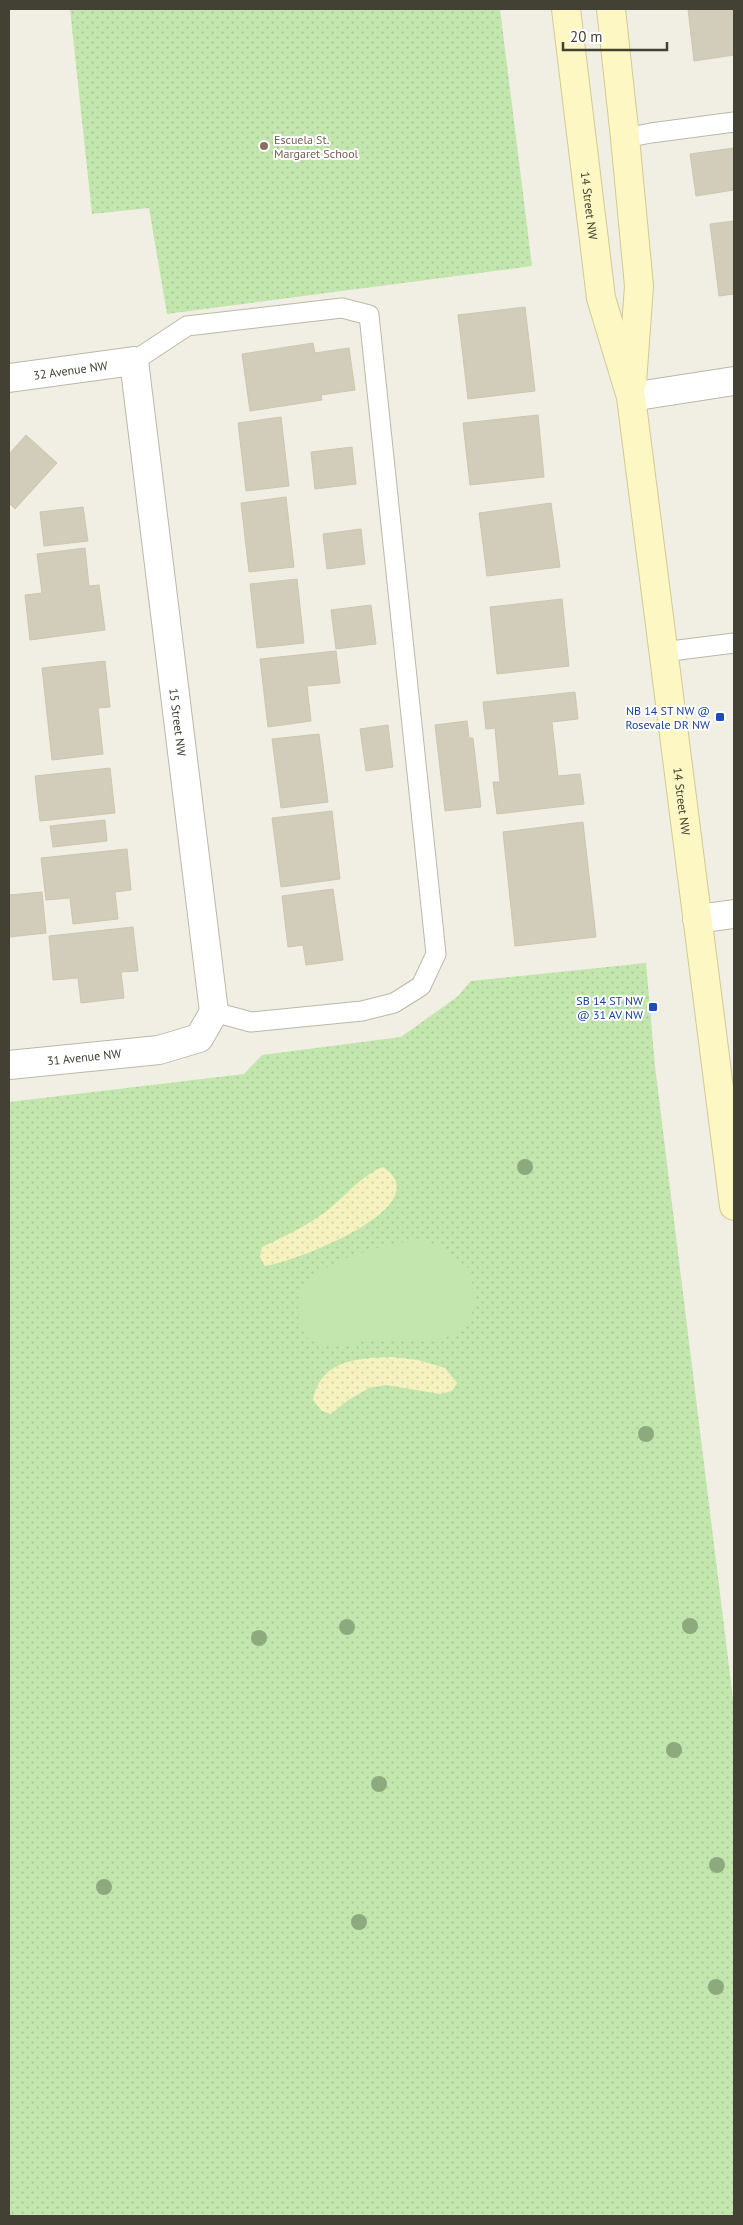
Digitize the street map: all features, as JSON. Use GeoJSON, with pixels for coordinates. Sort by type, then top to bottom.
{"type":"FeatureCollection","features":[{"type":"Feature","properties":{"kind":"main road","name":"14 Street NW"},"geometry":{"type":"LineString","coordinates":[[566,9],[601,298],[631,397],[734,1206]]}},
{"type":"Feature","properties":{"kind":"main road","name":"14 Street NW"},"geometry":{"type":"LineString","coordinates":[[610,9],[639,286],[631,397]]}},
{"type":"Feature","properties":{"kind":"street","name":"32 Avenue NW"},"geometry":{"type":"LineString","coordinates":[[9,378],[134,361]]}},
{"type":"Feature","properties":{"kind":"street","name":"15 Street NW"},"geometry":{"type":"LineString","coordinates":[[134,361],[214,1012]]}},
{"type":"Feature","properties":{"kind":"street"},"geometry":{"type":"LineString","coordinates":[[631,397],[734,381]]}},
{"type":"Feature","properties":{"kind":"street"},"geometry":{"type":"LineString","coordinates":[[697,919],[734,914]]}},
{"type":"Feature","properties":{"kind":"street","name":"31 Avenue NW"},"geometry":{"type":"LineString","coordinates":[[9,1064],[159,1050],[198,1038],[214,1012]]}},
{"type":"Feature","properties":{"kind":"lane"},"geometry":{"type":"LineString","coordinates":[[625,138],[734,122]]}},
{"type":"Feature","properties":{"kind":"lane"},"geometry":{"type":"LineString","coordinates":[[134,361],[187,326],[342,308],[369,315],[436,954],[421,986],[394,1003],[362,1011],[251,1022],[214,1012]]}},
{"type":"Feature","properties":{"kind":"lane"},"geometry":{"type":"LineString","coordinates":[[664,652],[734,643]]}},
{"type":"Feature","properties":{"kind":"green space","name":"Escuela St. Margaret School"},"geometry":{"type":"Polygon","coordinates":[[[70,9],[500,9],[532,266],[167,314],[149,208],[92,214],[70,9]]]}},
{"type":"Feature","properties":{"kind":"green space"},"geometry":{"type":"Polygon","coordinates":[[[646,963],[655,1066],[734,1707],[734,2216],[9,2216],[9,1102],[244,1074],[262,1055],[401,1037],[457,997],[471,981],[646,963]]]}},
{"type":"Feature","properties":{"kind":"green space"},"geometry":{"type":"Polygon","coordinates":[[[424,1240],[445,1249],[469,1269],[474,1300],[471,1315],[462,1329],[454,1334],[432,1339],[369,1341],[333,1346],[319,1344],[307,1337],[301,1324],[298,1301],[301,1291],[310,1280],[323,1270],[357,1254],[393,1244],[424,1240]]]}},
{"type":"Feature","properties":{"kind":"sand"},"geometry":{"type":"Polygon","coordinates":[[[383,1167],[396,1182],[394,1198],[380,1214],[357,1230],[331,1243],[304,1254],[265,1266],[260,1257],[262,1247],[294,1232],[317,1218],[367,1176],[383,1167]]]}},
{"type":"Feature","properties":{"kind":"sand"},"geometry":{"type":"Polygon","coordinates":[[[393,1357],[418,1360],[445,1368],[457,1383],[452,1391],[440,1394],[386,1385],[369,1388],[347,1401],[331,1414],[322,1411],[313,1400],[317,1386],[324,1376],[333,1369],[355,1360],[393,1357]]]}},
{"type":"Feature","properties":{"kind":"building"},"geometry":{"type":"Polygon","coordinates":[[[688,9],[734,9],[734,55],[694,61],[688,9]]]}},
{"type":"Feature","properties":{"kind":"building"},"geometry":{"type":"Polygon","coordinates":[[[734,148],[734,190],[696,196],[690,154],[734,148]]]}},
{"type":"Feature","properties":{"kind":"building"},"geometry":{"type":"Polygon","coordinates":[[[734,221],[734,294],[719,296],[710,224],[734,221]]]}},
{"type":"Feature","properties":{"kind":"building"},"geometry":{"type":"Polygon","coordinates":[[[525,307],[535,391],[468,399],[458,315],[525,307]]]}},
{"type":"Feature","properties":{"kind":"building"},"geometry":{"type":"Polygon","coordinates":[[[313,343],[315,353],[349,348],[355,390],[321,395],[322,400],[250,411],[242,354],[313,343]]]}},
{"type":"Feature","properties":{"kind":"building"},"geometry":{"type":"Polygon","coordinates":[[[538,415],[544,477],[470,485],[463,423],[538,415]]]}},
{"type":"Feature","properties":{"kind":"building"},"geometry":{"type":"Polygon","coordinates":[[[281,417],[289,486],[246,491],[238,423],[281,417]]]}},
{"type":"Feature","properties":{"kind":"building"},"geometry":{"type":"Polygon","coordinates":[[[26,435],[57,463],[15,509],[9,503],[9,454],[26,435]]]}},
{"type":"Feature","properties":{"kind":"building"},"geometry":{"type":"Polygon","coordinates":[[[352,447],[356,484],[315,489],[311,452],[352,447]]]}},
{"type":"Feature","properties":{"kind":"building"},"geometry":{"type":"Polygon","coordinates":[[[286,497],[294,567],[249,572],[241,503],[286,497]]]}},
{"type":"Feature","properties":{"kind":"building"},"geometry":{"type":"Polygon","coordinates":[[[551,503],[560,567],[487,576],[479,513],[551,503]]]}},
{"type":"Feature","properties":{"kind":"building"},"geometry":{"type":"Polygon","coordinates":[[[83,507],[88,541],[44,546],[40,512],[83,507]]]}},
{"type":"Feature","properties":{"kind":"building"},"geometry":{"type":"Polygon","coordinates":[[[361,529],[365,564],[327,569],[323,534],[361,529]]]}},
{"type":"Feature","properties":{"kind":"building"},"geometry":{"type":"Polygon","coordinates":[[[85,548],[89,586],[99,585],[105,630],[30,640],[25,595],[42,593],[37,554],[85,548]]]}},
{"type":"Feature","properties":{"kind":"building"},"geometry":{"type":"Polygon","coordinates":[[[297,579],[304,643],[257,648],[250,584],[297,579]]]}},
{"type":"Feature","properties":{"kind":"building"},"geometry":{"type":"Polygon","coordinates":[[[562,599],[569,666],[497,674],[490,607],[562,599]]]}},
{"type":"Feature","properties":{"kind":"building"},"geometry":{"type":"Polygon","coordinates":[[[371,605],[376,644],[336,649],[331,610],[371,605]]]}},
{"type":"Feature","properties":{"kind":"building"},"geometry":{"type":"Polygon","coordinates":[[[336,651],[340,683],[307,686],[311,721],[268,727],[260,659],[336,651]]]}},
{"type":"Feature","properties":{"kind":"building"},"geometry":{"type":"Polygon","coordinates":[[[105,661],[110,707],[98,708],[103,754],[52,760],[42,668],[105,661]]]}},
{"type":"Feature","properties":{"kind":"building"},"geometry":{"type":"Polygon","coordinates":[[[575,692],[578,719],[552,722],[558,776],[580,774],[584,804],[497,814],[493,782],[500,782],[495,728],[486,729],[483,702],[575,692]]]}},
{"type":"Feature","properties":{"kind":"building"},"geometry":{"type":"Polygon","coordinates":[[[467,721],[469,738],[473,738],[481,807],[445,811],[435,725],[467,721]]]}},
{"type":"Feature","properties":{"kind":"building"},"geometry":{"type":"Polygon","coordinates":[[[388,725],[393,767],[366,771],[360,729],[388,725]]]}},
{"type":"Feature","properties":{"kind":"building"},"geometry":{"type":"Polygon","coordinates":[[[319,734],[328,802],[281,808],[272,739],[319,734]]]}},
{"type":"Feature","properties":{"kind":"building"},"geometry":{"type":"Polygon","coordinates":[[[110,768],[115,813],[40,821],[35,776],[110,768]]]}},
{"type":"Feature","properties":{"kind":"building"},"geometry":{"type":"Polygon","coordinates":[[[332,811],[340,879],[281,887],[272,818],[332,811]]]}},
{"type":"Feature","properties":{"kind":"building"},"geometry":{"type":"Polygon","coordinates":[[[105,820],[107,841],[53,847],[50,826],[105,820]]]}},
{"type":"Feature","properties":{"kind":"building"},"geometry":{"type":"Polygon","coordinates":[[[583,822],[596,937],[515,946],[503,832],[583,822]]]}},
{"type":"Feature","properties":{"kind":"building"},"geometry":{"type":"Polygon","coordinates":[[[127,849],[131,890],[115,892],[118,919],[73,924],[70,898],[46,900],[41,858],[127,849]]]}},
{"type":"Feature","properties":{"kind":"building"},"geometry":{"type":"Polygon","coordinates":[[[333,889],[343,960],[306,965],[303,945],[288,947],[282,896],[333,889]]]}},
{"type":"Feature","properties":{"kind":"building"},"geometry":{"type":"Polygon","coordinates":[[[42,892],[46,933],[9,937],[9,895],[42,892]]]}},
{"type":"Feature","properties":{"kind":"building"},"geometry":{"type":"Polygon","coordinates":[[[133,927],[138,971],[121,972],[124,998],[81,1003],[78,978],[53,980],[49,936],[133,927]]]}},
{"type":"Feature","properties":{"kind":"place","name":"Escuela St. Margaret School"},"geometry":{"type":"Point","coordinates":[264,146]}},
{"type":"Feature","properties":{"kind":"place","name":"NB 14 ST NW @ Rosevale DR NW"},"geometry":{"type":"Point","coordinates":[720,717]}},
{"type":"Feature","properties":{"kind":"place","name":"SB 14 ST NW @ 31 AV NW"},"geometry":{"type":"Point","coordinates":[653,1007]}}]}
